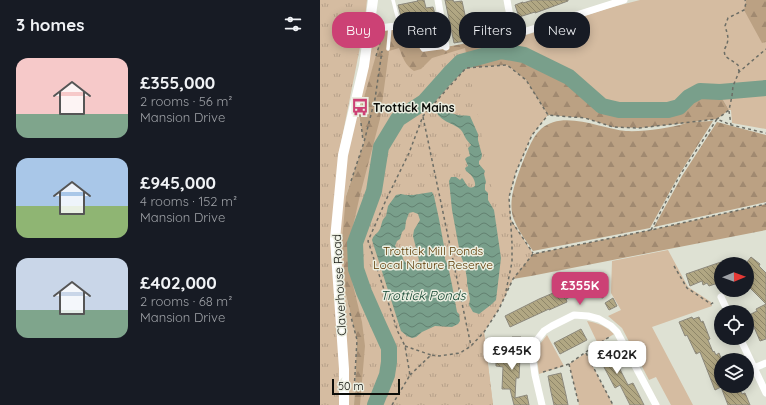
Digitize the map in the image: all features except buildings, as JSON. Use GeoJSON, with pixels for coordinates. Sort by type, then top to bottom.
{"type":"FeatureCollection","features":[{"type":"Feature","properties":{"kind":"street","name":"Claverhouse Road"},"geometry":{"type":"LineString","coordinates":[[371,12],[373,0]]}},
{"type":"Feature","properties":{"kind":"street"},"geometry":{"type":"LineString","coordinates":[[438,0],[441,12]]}},
{"type":"Feature","properties":{"kind":"street"},"geometry":{"type":"LineString","coordinates":[[507,0],[514,28],[518,32],[523,32],[624,0]]}},
{"type":"Feature","properties":{"kind":"street"},"geometry":{"type":"LineString","coordinates":[[385,27],[393,27]]}},
{"type":"Feature","properties":{"kind":"street","name":"Claverhouse Road"},"geometry":{"type":"LineString","coordinates":[[344,405],[344,369],[335,239],[343,155],[364,66],[366,48]]}},
{"type":"Feature","properties":{"kind":"street"},"geometry":{"type":"LineString","coordinates":[[721,297],[725,305]]}},
{"type":"Feature","properties":{"kind":"street"},"geometry":{"type":"LineString","coordinates":[[542,405],[532,354],[537,340],[544,331],[574,315],[588,316],[599,319],[611,326],[617,332],[656,405]]}},
{"type":"Feature","properties":{"kind":"street"},"geometry":{"type":"LineString","coordinates":[[766,363],[754,368],[766,393]]}},
{"type":"Feature","properties":{"kind":"lane"},"geometry":{"type":"LineString","coordinates":[[394,0],[396,12]]}},
{"type":"Feature","properties":{"kind":"lane"},"geometry":{"type":"LineString","coordinates":[[388,27],[388,49]]}},
{"type":"Feature","properties":{"kind":"lane"},"geometry":{"type":"LineString","coordinates":[[421,48],[423,50],[438,48]]}},
{"type":"Feature","properties":{"kind":"path"},"geometry":{"type":"LineString","coordinates":[[739,72],[738,65],[726,56],[724,50],[728,44],[728,36],[724,26],[728,18],[744,10],[746,3],[745,0]]}},
{"type":"Feature","properties":{"kind":"path"},"geometry":{"type":"LineString","coordinates":[[385,36],[388,27]]}},
{"type":"Feature","properties":{"kind":"path"},"geometry":{"type":"LineString","coordinates":[[350,182],[364,142],[375,99],[382,49]]}},
{"type":"Feature","properties":{"kind":"path"},"geometry":{"type":"LineString","coordinates":[[731,125],[729,110],[733,86],[739,72],[766,49]]}},
{"type":"Feature","properties":{"kind":"path"},"geometry":{"type":"LineString","coordinates":[[410,375],[404,346],[368,241],[409,153],[423,116],[466,68],[507,65],[526,80],[548,115]]}},
{"type":"Feature","properties":{"kind":"path"},"geometry":{"type":"LineString","coordinates":[[651,230],[680,176],[717,119],[729,110]]}},
{"type":"Feature","properties":{"kind":"path"},"geometry":{"type":"LineString","coordinates":[[548,115],[585,118],[613,127],[639,128],[717,119],[731,125],[766,133]]}},
{"type":"Feature","properties":{"kind":"path"},"geometry":{"type":"LineString","coordinates":[[506,295],[512,262],[509,197],[516,172],[532,136],[548,115]]}},
{"type":"Feature","properties":{"kind":"path"},"geometry":{"type":"LineString","coordinates":[[423,116],[471,346]]}},
{"type":"Feature","properties":{"kind":"path"},"geometry":{"type":"LineString","coordinates":[[404,346],[431,355],[439,356],[460,353],[471,346],[484,332],[499,309],[513,279],[533,254],[651,230],[766,204]]}},
{"type":"Feature","properties":{"kind":"path"},"geometry":{"type":"LineString","coordinates":[[510,220],[533,254]]}},
{"type":"Feature","properties":{"kind":"path"},"geometry":{"type":"LineString","coordinates":[[674,266],[687,288],[711,304],[721,297]]}},
{"type":"Feature","properties":{"kind":"path"},"geometry":{"type":"LineString","coordinates":[[350,310],[357,340],[354,391]]}},
{"type":"Feature","properties":{"kind":"path"},"geometry":{"type":"LineString","coordinates":[[535,375],[569,364],[617,332]]}},
{"type":"Feature","properties":{"kind":"path"},"geometry":{"type":"LineString","coordinates":[[586,353],[613,405]]}},
{"type":"Feature","properties":{"kind":"path"},"geometry":{"type":"LineString","coordinates":[[392,405],[410,375],[431,355]]}},
{"type":"Feature","properties":{"kind":"path"},"geometry":{"type":"LineString","coordinates":[[569,364],[579,405]]}},
{"type":"Feature","properties":{"kind":"green space"},"geometry":{"type":"Polygon","coordinates":[[[320,0],[367,0],[366,12],[332,12],[332,48],[360,48],[338,158],[340,405],[320,405],[320,0]]]}},
{"type":"Feature","properties":{"kind":"green space"},"geometry":{"type":"Polygon","coordinates":[[[640,0],[745,0],[762,42],[766,42],[766,129],[732,123],[731,110],[729,110],[722,98],[689,97],[679,107],[668,110],[619,110],[602,106],[588,94],[544,65],[524,55],[519,48],[526,48],[526,35],[534,32],[534,48],[590,48],[590,14],[640,0]]]}},
{"type":"Feature","properties":{"kind":"green space"},"geometry":{"type":"Polygon","coordinates":[[[745,0],[766,0],[766,42],[762,43],[744,10],[746,3],[745,0]]]}},
{"type":"Feature","properties":{"kind":"green space"},"geometry":{"type":"Polygon","coordinates":[[[393,26],[393,48],[422,48],[423,50],[451,48],[451,46],[459,45],[459,48],[519,48],[524,55],[569,77],[602,105],[619,110],[667,110],[679,107],[689,97],[700,91],[722,98],[729,110],[717,119],[691,122],[713,121],[679,175],[650,228],[533,251],[515,222],[511,203],[524,159],[531,142],[541,129],[550,123],[571,120],[626,131],[657,129],[686,123],[639,128],[613,127],[585,118],[548,115],[526,80],[507,65],[466,68],[392,405],[354,405],[357,340],[346,295],[342,240],[346,196],[364,142],[359,115],[378,48],[385,48],[385,27],[393,26]]]}},
{"type":"Feature","properties":{"kind":"green space"},"geometry":{"type":"Polygon","coordinates":[[[365,48],[379,48],[359,115],[364,142],[346,196],[346,295],[357,340],[354,405],[344,405],[335,239],[343,155],[365,48]]]}},
{"type":"Feature","properties":{"kind":"green space","name":"Trottick Mill Ponds Local Nature Reserve"},"geometry":{"type":"Polygon","coordinates":[[[399,48],[406,64],[414,71],[421,69],[432,58],[465,48],[494,199],[511,220],[533,254],[513,279],[499,309],[484,332],[493,405],[360,405],[365,346],[362,322],[352,281],[350,240],[380,119],[389,51],[399,48]]]}},
{"type":"Feature","properties":{"kind":"green space"},"geometry":{"type":"Polygon","coordinates":[[[507,65],[526,80],[548,115],[532,135],[516,172],[509,197],[511,220],[494,210],[506,295],[484,332],[493,405],[386,200],[466,68],[507,65]]]}},
{"type":"Feature","properties":{"kind":"green space"},"geometry":{"type":"Polygon","coordinates":[[[717,122],[766,135],[766,202],[654,227],[682,176],[717,122]]]}},
{"type":"Feature","properties":{"kind":"green space"},"geometry":{"type":"Polygon","coordinates":[[[766,204],[766,230],[531,276],[513,279],[498,279],[511,220],[533,254],[651,230],[766,204]]]}},
{"type":"Feature","properties":{"kind":"green space"},"geometry":{"type":"Polygon","coordinates":[[[668,250],[688,287],[711,302],[712,306],[652,327],[693,405],[671,405],[656,377],[649,380],[622,328],[608,316],[621,310],[611,293],[612,261],[668,250]]]}},
{"type":"Feature","properties":{"kind":"green space"},"geometry":{"type":"Polygon","coordinates":[[[587,321],[602,325],[614,334],[598,344],[587,321]]]}},
{"type":"Feature","properties":{"kind":"green space"},"geometry":{"type":"Polygon","coordinates":[[[547,335],[564,366],[539,374],[537,358],[540,344],[547,335]]]}},
{"type":"Feature","properties":{"kind":"green space"},"geometry":{"type":"Polygon","coordinates":[[[586,353],[613,405],[579,405],[569,364],[586,353]]]}},
{"type":"Feature","properties":{"kind":"water","name":"Trottick Ponds"},"geometry":{"type":"Polygon","coordinates":[[[439,109],[456,115],[470,116],[478,134],[482,155],[479,164],[485,171],[485,190],[488,193],[488,200],[494,210],[501,258],[496,300],[479,314],[473,312],[469,305],[470,299],[467,279],[460,253],[452,210],[449,181],[451,177],[456,177],[460,180],[462,178],[468,187],[475,186],[474,179],[465,168],[468,166],[465,159],[470,156],[468,148],[471,145],[460,129],[440,117],[435,110],[439,109]]]}},
{"type":"Feature","properties":{"kind":"water","name":"Trottick Ponds"},"geometry":{"type":"Polygon","coordinates":[[[432,192],[434,196],[444,246],[445,259],[448,266],[460,321],[452,327],[435,326],[412,338],[401,331],[372,240],[380,230],[386,216],[388,206],[396,195],[413,195],[432,192]],[[413,212],[409,213],[405,229],[395,246],[398,250],[402,249],[403,259],[405,262],[413,265],[417,265],[419,260],[413,236],[414,230],[420,220],[418,214],[413,212]]]}},
{"type":"Feature","properties":{"kind":"waterway"},"geometry":{"type":"LineString","coordinates":[[375,405],[387,375],[389,348],[364,292],[356,269],[355,243],[374,191],[381,147],[398,119],[424,102],[461,62],[501,51],[524,55],[569,77],[602,106],[619,110],[668,110],[679,107],[689,97],[700,91],[720,92],[766,88]]}},
{"type":"Feature","properties":{"kind":"place","name":"Trottick Mains"},"geometry":{"type":"Point","coordinates":[360,107]}}]}
